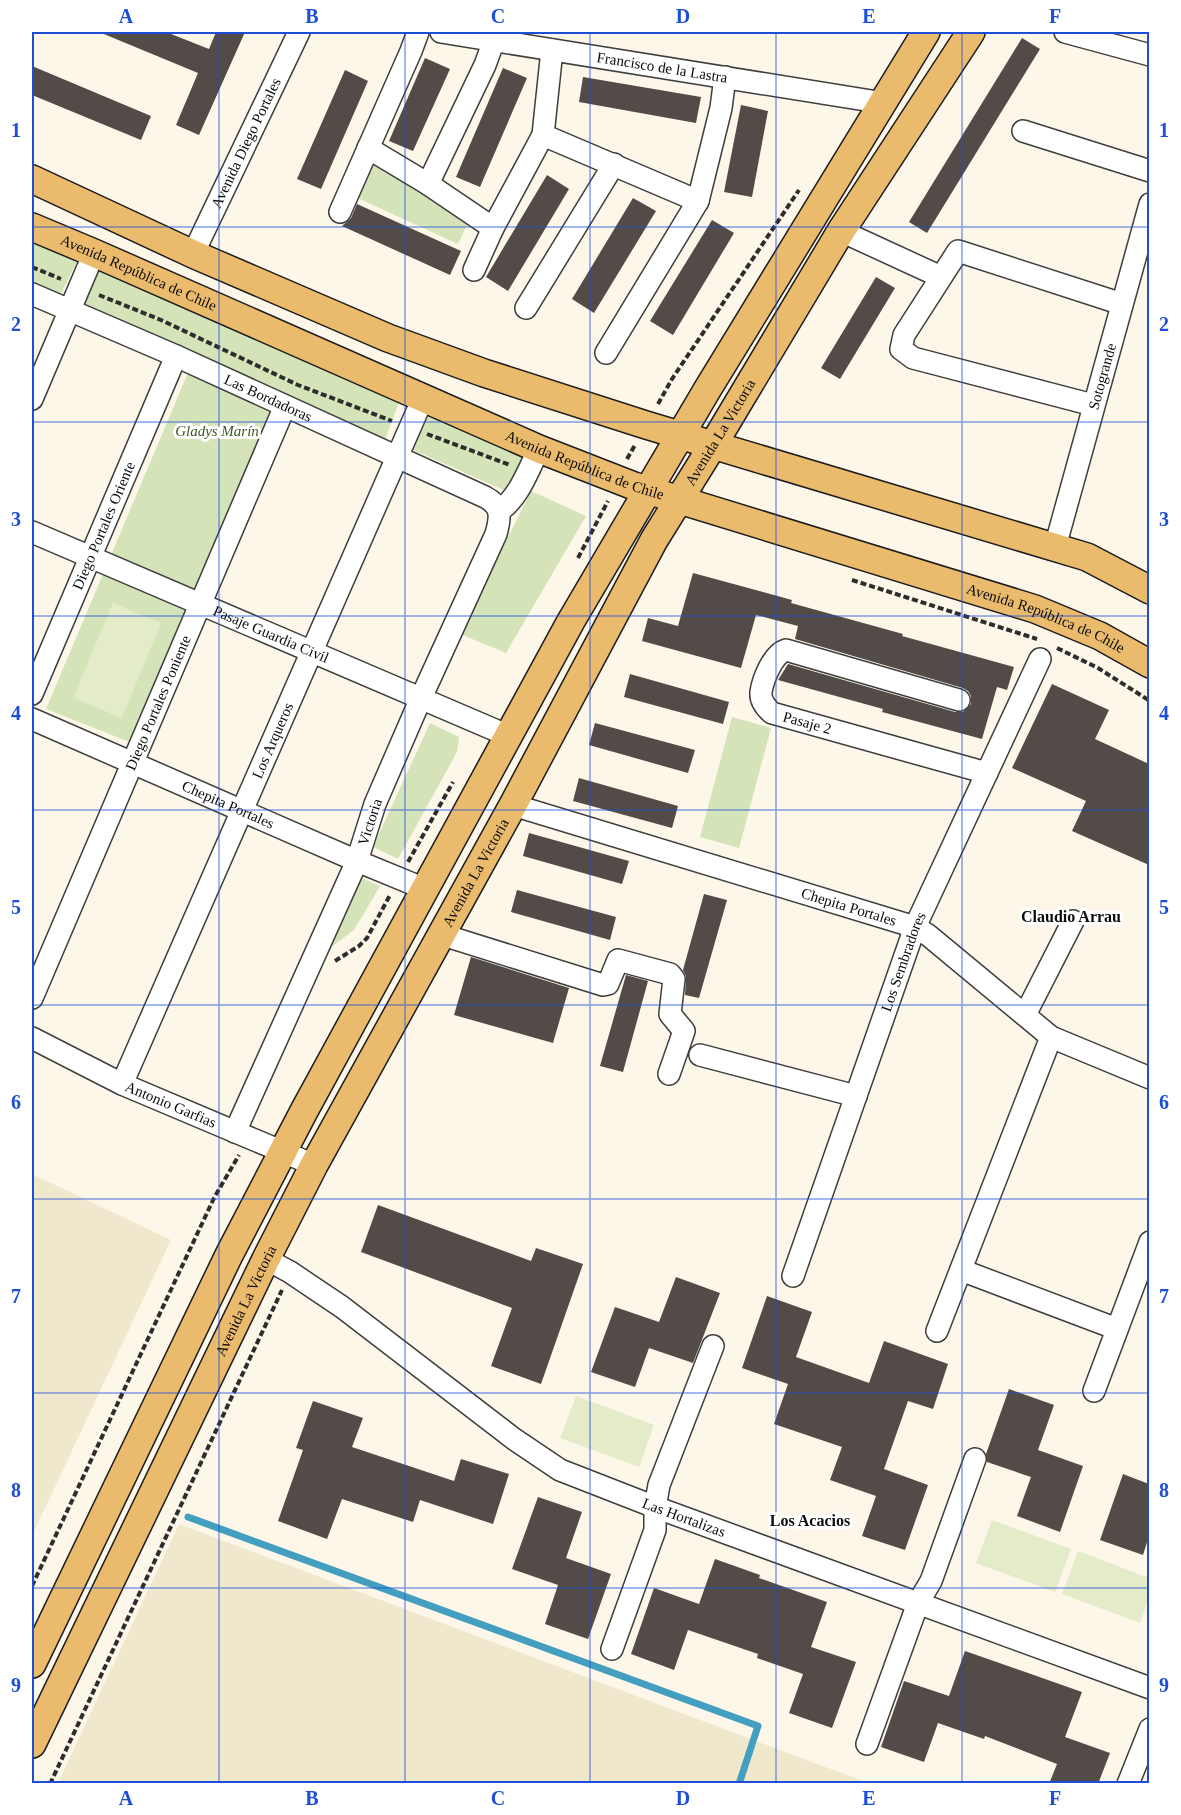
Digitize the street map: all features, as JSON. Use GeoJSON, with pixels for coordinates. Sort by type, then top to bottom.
{"type":"FeatureCollection","features":[{"type":"Feature","properties":{"kind":"main road"},"geometry":{"type":"LineString","coordinates":[[32,1664],[224,1266],[571,621],[707,390],[926,32]]}},
{"type":"Feature","properties":{"kind":"main road","name":"Avenida La Victoria"},"geometry":{"type":"LineString","coordinates":[[32,1744],[266,1259],[314,1165],[443,935],[654,540],[841,231],[971,32]]}},
{"type":"Feature","properties":{"kind":"main road"},"geometry":{"type":"LineString","coordinates":[[32,179],[193,254],[388,338],[516,384],[1087,557],[1149,590]]}},
{"type":"Feature","properties":{"kind":"main road","name":"Avenida República de Chile"},"geometry":{"type":"LineString","coordinates":[[32,227],[94,252],[539,449],[648,489],[1035,609],[1100,636],[1149,664]]}},
{"type":"Feature","properties":{"kind":"street","name":"Avenida Diego Portales"},"geometry":{"type":"LineString","coordinates":[[193,254],[299,32]]}},
{"type":"Feature","properties":{"kind":"street"},"geometry":{"type":"LineString","coordinates":[[339,212],[411,51],[417,32]]}},
{"type":"Feature","properties":{"kind":"street","name":"Francisco de la Lastra"},"geometry":{"type":"LineString","coordinates":[[441,32],[496,36],[552,50],[884,103]]}},
{"type":"Feature","properties":{"kind":"street"},"geometry":{"type":"LineString","coordinates":[[1065,32],[1149,55]]}},
{"type":"Feature","properties":{"kind":"street"},"geometry":{"type":"LineString","coordinates":[[428,184],[485,65],[496,36]]}},
{"type":"Feature","properties":{"kind":"street"},"geometry":{"type":"LineString","coordinates":[[474,270],[493,228],[543,135],[552,50]]}},
{"type":"Feature","properties":{"kind":"street"},"geometry":{"type":"LineString","coordinates":[[606,353],[698,201],[721,108],[725,77]]}},
{"type":"Feature","properties":{"kind":"street"},"geometry":{"type":"LineString","coordinates":[[1023,131],[1149,171]]}},
{"type":"Feature","properties":{"kind":"street"},"geometry":{"type":"LineString","coordinates":[[543,135],[698,201]]}},
{"type":"Feature","properties":{"kind":"street"},"geometry":{"type":"LineString","coordinates":[[368,148],[428,184],[493,228]]}},
{"type":"Feature","properties":{"kind":"street"},"geometry":{"type":"LineString","coordinates":[[526,308],[614,164]]}},
{"type":"Feature","properties":{"kind":"street","name":"Sotogrande"},"geometry":{"type":"LineString","coordinates":[[1055,547],[1093,405],[1146,228],[1149,204]]}},
{"type":"Feature","properties":{"kind":"street"},"geometry":{"type":"LineString","coordinates":[[841,231],[941,277]]}},
{"type":"Feature","properties":{"kind":"street"},"geometry":{"type":"LineString","coordinates":[[1093,405],[913,358],[901,349],[904,335],[958,251],[1122,304]]}},
{"type":"Feature","properties":{"kind":"street"},"geometry":{"type":"LineString","coordinates":[[32,399],[94,252]]}},
{"type":"Feature","properties":{"kind":"street","name":"Las Bordadoras"},"geometry":{"type":"LineString","coordinates":[[32,294],[176,356],[485,497],[495,502],[499,511]]}},
{"type":"Feature","properties":{"kind":"street","name":"Diego Portales Oriente"},"geometry":{"type":"LineString","coordinates":[[32,694],[176,356]]}},
{"type":"Feature","properties":{"kind":"street","name":"Los Arqueros"},"geometry":{"type":"LineString","coordinates":[[122,1084],[423,398]]}},
{"type":"Feature","properties":{"kind":"street","name":"Diego Portales Poniente"},"geometry":{"type":"LineString","coordinates":[[32,998],[285,406]]}},
{"type":"Feature","properties":{"kind":"street"},"geometry":{"type":"LineString","coordinates":[[499,511],[507,506],[516,495],[539,449]]}},
{"type":"Feature","properties":{"kind":"street","name":"Victoria"},"geometry":{"type":"LineString","coordinates":[[235,1132],[357,861],[375,804],[496,534],[500,521],[499,511]]}},
{"type":"Feature","properties":{"kind":"street","name":"Pasaje Guardia Civil"},"geometry":{"type":"LineString","coordinates":[[32,532],[509,736]]}},
{"type":"Feature","properties":{"kind":"street","name":"Pasaje 2"},"geometry":{"type":"LineString","coordinates":[[960,700],[786,650],[774,657],[761,692],[763,706],[772,713],[987,773]]}},
{"type":"Feature","properties":{"kind":"street","name":"Los Sembradores"},"geometry":{"type":"LineString","coordinates":[[794,1276],[915,927],[1040,659]]}},
{"type":"Feature","properties":{"kind":"street","name":"Chepita Portales"},"geometry":{"type":"LineString","coordinates":[[32,719],[425,889]]}},
{"type":"Feature","properties":{"kind":"street","name":"Chepita Portales"},"geometry":{"type":"LineString","coordinates":[[513,805],[915,927],[928,935],[1051,1037],[1149,1078]]}},
{"type":"Feature","properties":{"kind":"street"},"geometry":{"type":"LineString","coordinates":[[1025,1015],[1073,921]]}},
{"type":"Feature","properties":{"kind":"street"},"geometry":{"type":"LineString","coordinates":[[443,935],[603,985],[608,984],[618,960],[670,974],[674,980],[670,1014],[684,1031],[669,1074]]}},
{"type":"Feature","properties":{"kind":"street"},"geometry":{"type":"LineString","coordinates":[[937,1331],[1051,1037]]}},
{"type":"Feature","properties":{"kind":"street","name":"Antonio Garfias"},"geometry":{"type":"LineString","coordinates":[[32,1038],[122,1084],[314,1165]]}},
{"type":"Feature","properties":{"kind":"street"},"geometry":{"type":"LineString","coordinates":[[700,1055],[856,1096]]}},
{"type":"Feature","properties":{"kind":"street"},"geometry":{"type":"LineString","coordinates":[[1094,1391],[1149,1242]]}},
{"type":"Feature","properties":{"kind":"street","name":"Las Hortalizas"},"geometry":{"type":"LineString","coordinates":[[266,1259],[290,1272],[342,1307],[539,1457],[560,1470],[1149,1688]]}},
{"type":"Feature","properties":{"kind":"street"},"geometry":{"type":"LineString","coordinates":[[961,1270],[1117,1329]]}},
{"type":"Feature","properties":{"kind":"street"},"geometry":{"type":"LineString","coordinates":[[612,1648],[655,1530],[655,1507],[659,1485],[713,1346]]}},
{"type":"Feature","properties":{"kind":"street"},"geometry":{"type":"LineString","coordinates":[[867,1744],[918,1603],[931,1581],[975,1459]]}},
{"type":"Feature","properties":{"kind":"street"},"geometry":{"type":"LineString","coordinates":[[1128,1784],[1149,1729]]}},
{"type":"Feature","properties":{"kind":"path"},"geometry":{"type":"LineString","coordinates":[[50,1784],[290,1272]]}},
{"type":"Feature","properties":{"kind":"shaded area"},"geometry":{"type":"Polygon","coordinates":[[[32,1174],[171,1240],[32,1536],[32,1174]]]}},
{"type":"Feature","properties":{"kind":"shaded area"},"geometry":{"type":"Polygon","coordinates":[[[179,1524],[868,1783],[58,1783],[179,1524]]]}},
{"type":"Feature","properties":{"kind":"green space"},"geometry":{"type":"Polygon","coordinates":[[[374,144],[474,210],[458,244],[351,195],[374,144]]]}},
{"type":"Feature","properties":{"kind":"green space"},"geometry":{"type":"Polygon","coordinates":[[[32,238],[78,259],[60,296],[32,283],[32,238]]]}},
{"type":"Feature","properties":{"kind":"green space"},"geometry":{"type":"Polygon","coordinates":[[[96,267],[401,397],[385,440],[83,304],[96,267]]]}},
{"type":"Feature","properties":{"kind":"green space","name":"Gladys Marín"},"geometry":{"type":"Polygon","coordinates":[[[193,361],[283,405],[137,745],[46,709],[193,361]]]}},
{"type":"Feature","properties":{"kind":"green space"},"geometry":{"type":"Polygon","coordinates":[[[430,412],[525,455],[506,491],[411,449],[430,412]]]}},
{"type":"Feature","properties":{"kind":"green space"},"geometry":{"type":"Polygon","coordinates":[[[531,491],[586,516],[506,653],[460,634],[531,491]]]}},
{"type":"Feature","properties":{"kind":"green space"},"geometry":{"type":"Polygon","coordinates":[[[113,603],[161,623],[122,718],[73,698],[113,603]]]}},
{"type":"Feature","properties":{"kind":"green space"},"geometry":{"type":"Polygon","coordinates":[[[732,717],[771,728],[739,848],[700,837],[732,717]]]}},
{"type":"Feature","properties":{"kind":"green space"},"geometry":{"type":"Polygon","coordinates":[[[430,723],[459,737],[457,752],[398,859],[373,847],[430,723]]]}},
{"type":"Feature","properties":{"kind":"green space"},"geometry":{"type":"Polygon","coordinates":[[[359,877],[380,886],[354,930],[330,948],[359,877]]]}},
{"type":"Feature","properties":{"kind":"green space"},"geometry":{"type":"Polygon","coordinates":[[[576,1396],[654,1425],[639,1467],[560,1438],[576,1396]]]}},
{"type":"Feature","properties":{"kind":"green space"},"geometry":{"type":"Polygon","coordinates":[[[992,1520],[1071,1549],[1055,1592],[976,1563],[992,1520]]]}},
{"type":"Feature","properties":{"kind":"green space"},"geometry":{"type":"Polygon","coordinates":[[[1078,1551],[1149,1578],[1149,1597],[1140,1623],[1062,1594],[1078,1551]]]}},
{"type":"Feature","properties":{"kind":"building"},"geometry":{"type":"Polygon","coordinates":[[[99,32],[166,32],[209,49],[216,32],[245,32],[199,135],[176,125],[198,73],[99,32]]]}},
{"type":"Feature","properties":{"kind":"building"},"geometry":{"type":"Polygon","coordinates":[[[1022,38],[1040,49],[927,233],[909,222],[1022,38]]]}},
{"type":"Feature","properties":{"kind":"building"},"geometry":{"type":"Polygon","coordinates":[[[425,58],[450,69],[413,151],[389,141],[425,58]]]}},
{"type":"Feature","properties":{"kind":"building"},"geometry":{"type":"Polygon","coordinates":[[[32,66],[151,116],[141,140],[32,95],[32,66]]]}},
{"type":"Feature","properties":{"kind":"building"},"geometry":{"type":"Polygon","coordinates":[[[503,68],[527,78],[480,187],[456,177],[503,68]]]}},
{"type":"Feature","properties":{"kind":"building"},"geometry":{"type":"Polygon","coordinates":[[[345,70],[368,81],[321,189],[297,179],[345,70]]]}},
{"type":"Feature","properties":{"kind":"building"},"geometry":{"type":"Polygon","coordinates":[[[583,77],[701,97],[696,123],[579,102],[583,77]]]}},
{"type":"Feature","properties":{"kind":"building"},"geometry":{"type":"Polygon","coordinates":[[[741,105],[768,111],[752,197],[724,192],[741,105]]]}},
{"type":"Feature","properties":{"kind":"building"},"geometry":{"type":"Polygon","coordinates":[[[547,175],[569,189],[508,291],[486,277],[547,175]]]}},
{"type":"Feature","properties":{"kind":"building"},"geometry":{"type":"Polygon","coordinates":[[[633,198],[656,211],[594,313],[572,299],[633,198]]]}},
{"type":"Feature","properties":{"kind":"building"},"geometry":{"type":"Polygon","coordinates":[[[357,204],[461,251],[450,275],[342,226],[351,218],[357,204]]]}},
{"type":"Feature","properties":{"kind":"building"},"geometry":{"type":"Polygon","coordinates":[[[712,220],[734,233],[673,335],[650,321],[712,220]]]}},
{"type":"Feature","properties":{"kind":"building"},"geometry":{"type":"Polygon","coordinates":[[[876,277],[895,288],[840,379],[821,368],[876,277]]]}},
{"type":"Feature","properties":{"kind":"building"},"geometry":{"type":"Polygon","coordinates":[[[693,573],[792,600],[791,603],[1014,667],[1007,690],[997,687],[982,739],[882,712],[883,709],[778,680],[788,664],[955,712],[963,712],[971,704],[971,696],[963,688],[795,639],[798,626],[756,615],[741,668],[642,641],[648,618],[678,626],[693,573]]]}},
{"type":"Feature","properties":{"kind":"building"},"geometry":{"type":"Polygon","coordinates":[[[630,674],[729,702],[723,724],[624,697],[630,674]]]}},
{"type":"Feature","properties":{"kind":"building"},"geometry":{"type":"Polygon","coordinates":[[[1052,684],[1109,710],[1095,739],[1149,764],[1149,865],[1072,831],[1086,801],[1012,768],[1052,684]]]}},
{"type":"Feature","properties":{"kind":"building"},"geometry":{"type":"Polygon","coordinates":[[[595,723],[695,750],[688,773],[589,745],[595,723]]]}},
{"type":"Feature","properties":{"kind":"building"},"geometry":{"type":"Polygon","coordinates":[[[579,778],[678,806],[672,828],[573,801],[579,778]]]}},
{"type":"Feature","properties":{"kind":"building"},"geometry":{"type":"Polygon","coordinates":[[[529,833],[629,861],[622,884],[523,856],[529,833]]]}},
{"type":"Feature","properties":{"kind":"building"},"geometry":{"type":"Polygon","coordinates":[[[517,890],[616,917],[610,940],[511,912],[517,890]]]}},
{"type":"Feature","properties":{"kind":"building"},"geometry":{"type":"Polygon","coordinates":[[[704,894],[727,900],[699,998],[685,995],[686,976],[683,970],[704,894]]]}},
{"type":"Feature","properties":{"kind":"building"},"geometry":{"type":"Polygon","coordinates":[[[471,957],[569,988],[553,1043],[454,1015],[471,957]]]}},
{"type":"Feature","properties":{"kind":"building"},"geometry":{"type":"Polygon","coordinates":[[[626,975],[648,981],[623,1072],[600,1066],[626,975]]]}},
{"type":"Feature","properties":{"kind":"building"},"geometry":{"type":"Polygon","coordinates":[[[378,1205],[531,1261],[536,1248],[583,1264],[541,1384],[491,1366],[512,1308],[361,1252],[378,1205]]]}},
{"type":"Feature","properties":{"kind":"building"},"geometry":{"type":"Polygon","coordinates":[[[676,1277],[720,1293],[693,1363],[649,1348],[635,1387],[591,1372],[615,1307],[659,1322],[676,1277]]]}},
{"type":"Feature","properties":{"kind":"building"},"geometry":{"type":"Polygon","coordinates":[[[767,1296],[812,1312],[796,1357],[869,1383],[884,1341],[948,1364],[933,1409],[908,1401],[884,1469],[928,1485],[905,1550],[862,1536],[876,1496],[830,1480],[842,1447],[774,1424],[788,1384],[742,1368],[767,1296]]]}},
{"type":"Feature","properties":{"kind":"building"},"geometry":{"type":"Polygon","coordinates":[[[1009,1389],[1054,1405],[1038,1450],[1083,1466],[1060,1532],[1017,1516],[1031,1477],[987,1462],[986,1454],[1009,1389]]]}},
{"type":"Feature","properties":{"kind":"building"},"geometry":{"type":"Polygon","coordinates":[[[313,1401],[363,1418],[352,1447],[454,1481],[461,1459],[509,1474],[493,1524],[420,1500],[413,1522],[342,1499],[327,1539],[278,1521],[303,1450],[296,1448],[313,1401]]]}},
{"type":"Feature","properties":{"kind":"building"},"geometry":{"type":"Polygon","coordinates":[[[1123,1474],[1149,1484],[1149,1536],[1143,1555],[1100,1540],[1123,1474]]]}},
{"type":"Feature","properties":{"kind":"building"},"geometry":{"type":"Polygon","coordinates":[[[538,1497],[582,1512],[566,1558],[611,1574],[588,1639],[545,1624],[558,1585],[512,1569],[538,1497]]]}},
{"type":"Feature","properties":{"kind":"building"},"geometry":{"type":"Polygon","coordinates":[[[715,1559],[760,1575],[759,1578],[827,1602],[811,1647],[856,1662],[832,1728],[789,1713],[803,1674],[757,1658],[758,1654],[688,1630],[674,1670],[631,1654],[654,1588],[699,1604],[715,1559]]]}},
{"type":"Feature","properties":{"kind":"building"},"geometry":{"type":"Polygon","coordinates":[[[965,1651],[1082,1692],[1065,1737],[1110,1753],[1098,1784],[1049,1784],[1057,1764],[985,1736],[984,1739],[938,1723],[924,1762],[881,1747],[904,1681],[949,1696],[965,1651]]]}},
{"type":"Feature","properties":{"kind":"waterway"},"geometry":{"type":"LineString","coordinates":[[188,1517],[758,1726],[739,1784]]}},
{"type":"Feature","properties":{"kind":"district","name":"Claudio Arrau"},"geometry":{"type":"Point","coordinates":[1071,916]}},
{"type":"Feature","properties":{"kind":"district","name":"Los Acacios"},"geometry":{"type":"Point","coordinates":[810,1520]}}]}
